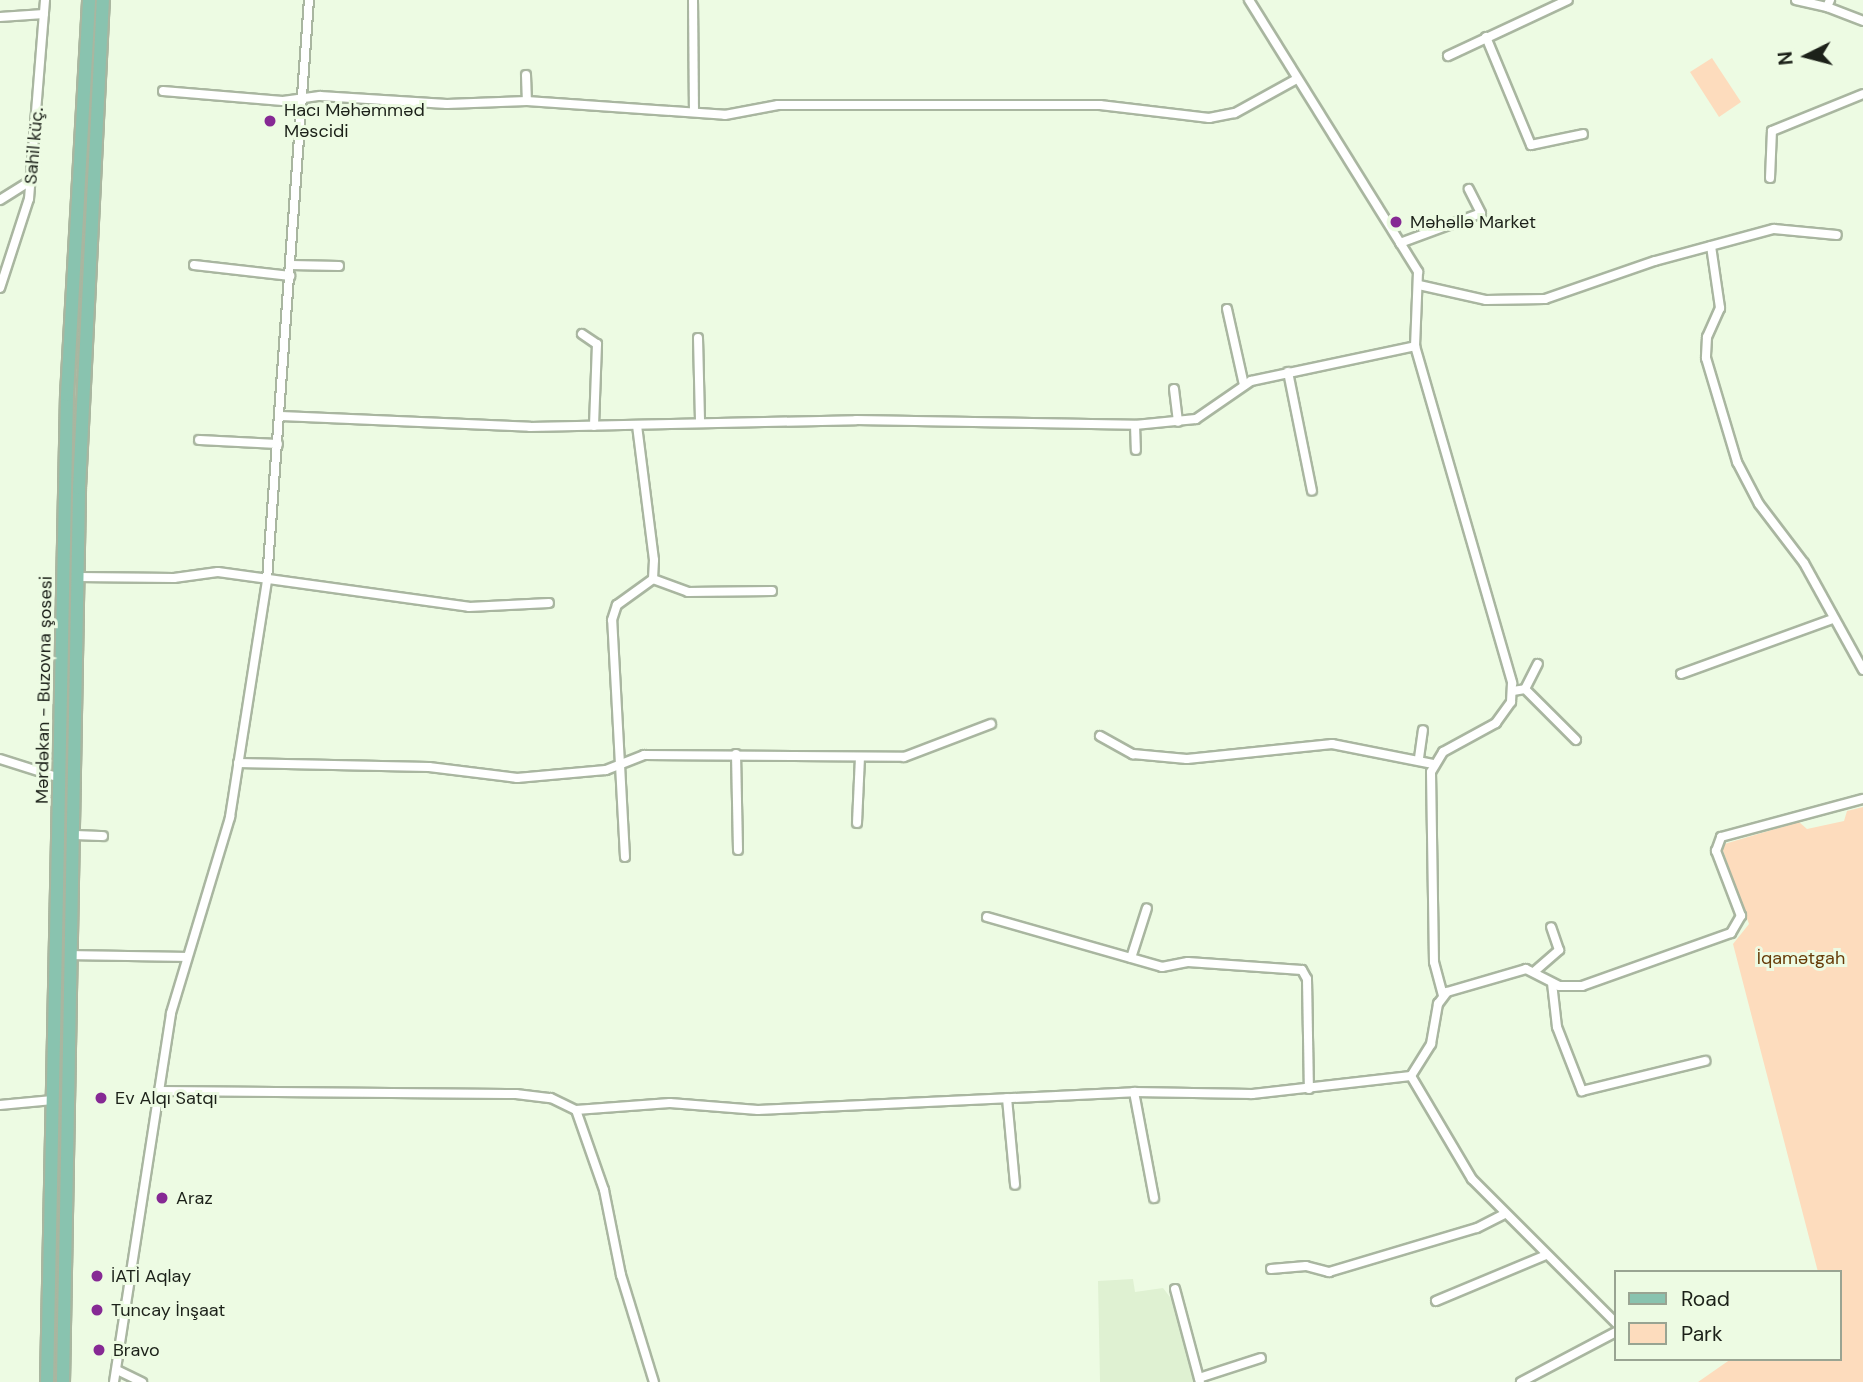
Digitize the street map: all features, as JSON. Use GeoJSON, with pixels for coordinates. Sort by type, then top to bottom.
{"type":"FeatureCollection","features":[{"type":"Feature","properties":{"kind":"main road","name":"Mərdəkan - Buzovna şosesi"},"geometry":{"type":"LineString","coordinates":[[47,1382],[67,395],[89,0]]}},
{"type":"Feature","properties":{"kind":"main road","name":"Mərdəkan - Buzovna şosesi"},"geometry":{"type":"LineString","coordinates":[[63,1382],[82,384],[103,0]]}},
{"type":"Feature","properties":{"kind":"street","name":"Sahil küç."},"geometry":{"type":"LineString","coordinates":[[0,288],[31,181],[45,0]]}},
{"type":"Feature","properties":{"kind":"street"},"geometry":{"type":"LineString","coordinates":[[114,1382],[171,1013],[226,833],[267,580],[281,416],[309,0]]}},
{"type":"Feature","properties":{"kind":"street"},"geometry":{"type":"LineString","coordinates":[[694,0],[694,112]]}},
{"type":"Feature","properties":{"kind":"street"},"geometry":{"type":"LineString","coordinates":[[1248,0],[1295,80],[1400,243],[1419,285],[1415,346],[1513,691],[1507,710],[1490,729],[1443,752],[1433,764],[1429,859],[1434,961],[1443,996],[1431,1044],[1412,1076]]}},
{"type":"Feature","properties":{"kind":"street"},"geometry":{"type":"LineString","coordinates":[[1448,57],[1569,0]]}},
{"type":"Feature","properties":{"kind":"street"},"geometry":{"type":"LineString","coordinates":[[1796,0],[1829,3],[1863,21]]}},
{"type":"Feature","properties":{"kind":"street"},"geometry":{"type":"LineString","coordinates":[[0,17],[44,14]]}},
{"type":"Feature","properties":{"kind":"street"},"geometry":{"type":"LineString","coordinates":[[1486,37],[1531,145],[1584,134]]}},
{"type":"Feature","properties":{"kind":"street"},"geometry":{"type":"LineString","coordinates":[[526,75],[527,101]]}},
{"type":"Feature","properties":{"kind":"street"},"geometry":{"type":"LineString","coordinates":[[163,91],[302,99],[527,101],[732,115],[778,105],[1100,105],[1209,118],[1235,113],[1295,80]]}},
{"type":"Feature","properties":{"kind":"street"},"geometry":{"type":"LineString","coordinates":[[1770,177],[1772,131],[1863,94]]}},
{"type":"Feature","properties":{"kind":"street"},"geometry":{"type":"LineString","coordinates":[[0,200],[31,181]]}},
{"type":"Feature","properties":{"kind":"street"},"geometry":{"type":"LineString","coordinates":[[1400,243],[1481,213],[1469,189]]}},
{"type":"Feature","properties":{"kind":"street"},"geometry":{"type":"LineString","coordinates":[[1419,285],[1486,300],[1545,299],[1711,246],[1774,229],[1837,235]]}},
{"type":"Feature","properties":{"kind":"street"},"geometry":{"type":"LineString","coordinates":[[1711,246],[1720,308],[1707,337],[1706,358],[1737,462],[1863,670]]}},
{"type":"Feature","properties":{"kind":"street"},"geometry":{"type":"LineString","coordinates":[[194,265],[290,276]]}},
{"type":"Feature","properties":{"kind":"street"},"geometry":{"type":"LineString","coordinates":[[291,265],[339,266]]}},
{"type":"Feature","properties":{"kind":"street"},"geometry":{"type":"LineString","coordinates":[[1227,309],[1244,385]]}},
{"type":"Feature","properties":{"kind":"street"},"geometry":{"type":"LineString","coordinates":[[582,334],[597,344],[594,426]]}},
{"type":"Feature","properties":{"kind":"street"},"geometry":{"type":"LineString","coordinates":[[698,338],[700,421]]}},
{"type":"Feature","properties":{"kind":"street"},"geometry":{"type":"LineString","coordinates":[[281,416],[450,426],[594,426],[700,421],[1135,425],[1178,422],[1203,416],[1244,385],[1288,372],[1415,346]]}},
{"type":"Feature","properties":{"kind":"street"},"geometry":{"type":"LineString","coordinates":[[1288,372],[1312,491]]}},
{"type":"Feature","properties":{"kind":"street"},"geometry":{"type":"LineString","coordinates":[[1174,389],[1178,422]]}},
{"type":"Feature","properties":{"kind":"street"},"geometry":{"type":"LineString","coordinates":[[637,425],[643,492],[651,512],[653,579]]}},
{"type":"Feature","properties":{"kind":"street"},"geometry":{"type":"LineString","coordinates":[[1135,425],[1136,450]]}},
{"type":"Feature","properties":{"kind":"street"},"geometry":{"type":"LineString","coordinates":[[199,440],[278,444]]}},
{"type":"Feature","properties":{"kind":"street"},"geometry":{"type":"LineString","coordinates":[[78,577],[174,578],[218,572],[469,607],[549,603]]}},
{"type":"Feature","properties":{"kind":"street"},"geometry":{"type":"LineString","coordinates":[[653,579],[688,592],[772,592]]}},
{"type":"Feature","properties":{"kind":"street"},"geometry":{"type":"LineString","coordinates":[[625,857],[622,761],[612,620],[617,605],[653,579]]}},
{"type":"Feature","properties":{"kind":"street"},"geometry":{"type":"LineString","coordinates":[[1681,674],[1833,619]]}},
{"type":"Feature","properties":{"kind":"street"},"geometry":{"type":"LineString","coordinates":[[1525,689],[1538,664]]}},
{"type":"Feature","properties":{"kind":"street"},"geometry":{"type":"LineString","coordinates":[[1513,691],[1525,689]]}},
{"type":"Feature","properties":{"kind":"street"},"geometry":{"type":"LineString","coordinates":[[1525,689],[1576,740]]}},
{"type":"Feature","properties":{"kind":"street"},"geometry":{"type":"LineString","coordinates":[[237,763],[429,767],[517,778],[606,770],[622,761],[644,755],[913,756],[991,724]]}},
{"type":"Feature","properties":{"kind":"street"},"geometry":{"type":"LineString","coordinates":[[1419,758],[1423,730]]}},
{"type":"Feature","properties":{"kind":"street"},"geometry":{"type":"LineString","coordinates":[[1100,736],[1133,754],[1187,760],[1332,744],[1419,758],[1433,764]]}},
{"type":"Feature","properties":{"kind":"street"},"geometry":{"type":"LineString","coordinates":[[736,754],[738,850]]}},
{"type":"Feature","properties":{"kind":"street"},"geometry":{"type":"LineString","coordinates":[[856,823],[860,757]]}},
{"type":"Feature","properties":{"kind":"street"},"geometry":{"type":"LineString","coordinates":[[0,759],[60,778]]}},
{"type":"Feature","properties":{"kind":"street"},"geometry":{"type":"LineString","coordinates":[[1443,996],[1510,971],[1535,971],[1552,983],[1582,986],[1735,931],[1741,916],[1716,850],[1721,837],[1863,799]]}},
{"type":"Feature","properties":{"kind":"street"},"geometry":{"type":"LineString","coordinates":[[73,835],[103,836]]}},
{"type":"Feature","properties":{"kind":"street"},"geometry":{"type":"LineString","coordinates":[[1130,958],[1147,908]]}},
{"type":"Feature","properties":{"kind":"street"},"geometry":{"type":"LineString","coordinates":[[987,916],[1162,967],[1188,962],[1302,970],[1307,979],[1309,1089]]}},
{"type":"Feature","properties":{"kind":"street"},"geometry":{"type":"LineString","coordinates":[[1535,971],[1559,950],[1552,927]]}},
{"type":"Feature","properties":{"kind":"street"},"geometry":{"type":"LineString","coordinates":[[70,955],[186,957]]}},
{"type":"Feature","properties":{"kind":"street"},"geometry":{"type":"LineString","coordinates":[[1552,983],[1557,1027],[1582,1091],[1704,1061]]}},
{"type":"Feature","properties":{"kind":"street"},"geometry":{"type":"LineString","coordinates":[[160,1091],[516,1094],[551,1098],[576,1111],[670,1103],[734,1110],[883,1107],[1134,1092],[1230,1095],[1309,1089],[1412,1076]]}},
{"type":"Feature","properties":{"kind":"street"},"geometry":{"type":"LineString","coordinates":[[1412,1076],[1462,1165],[1504,1214],[1615,1322]]}},
{"type":"Feature","properties":{"kind":"street"},"geometry":{"type":"LineString","coordinates":[[1134,1092],[1154,1198]]}},
{"type":"Feature","properties":{"kind":"street"},"geometry":{"type":"LineString","coordinates":[[1007,1098],[1015,1185]]}},
{"type":"Feature","properties":{"kind":"street"},"geometry":{"type":"LineString","coordinates":[[0,1105],[54,1100]]}},
{"type":"Feature","properties":{"kind":"street"},"geometry":{"type":"LineString","coordinates":[[576,1111],[604,1190],[621,1275],[654,1382]]}},
{"type":"Feature","properties":{"kind":"street"},"geometry":{"type":"LineString","coordinates":[[1270,1269],[1306,1266],[1329,1272],[1477,1228],[1504,1214]]}},
{"type":"Feature","properties":{"kind":"street"},"geometry":{"type":"LineString","coordinates":[[1436,1301],[1546,1255]]}},
{"type":"Feature","properties":{"kind":"street"},"geometry":{"type":"LineString","coordinates":[[1175,1289],[1200,1380],[1261,1358]]}},
{"type":"Feature","properties":{"kind":"street"},"geometry":{"type":"LineString","coordinates":[[1521,1382],[1615,1333]]}},
{"type":"Feature","properties":{"kind":"street"},"geometry":{"type":"LineString","coordinates":[[117,1370],[142,1382]]}},
{"type":"Feature","properties":{"kind":"shaded area"},"geometry":{"type":"Polygon","coordinates":[[[1133,1279],[1135,1292],[1163,1288],[1173,1301],[1194,1382],[1100,1382],[1098,1281],[1133,1279]]]}},
{"type":"Feature","properties":{"kind":"green space"},"geometry":{"type":"Polygon","coordinates":[[[1712,58],[1741,102],[1719,117],[1690,72],[1712,58]]]}},
{"type":"Feature","properties":{"kind":"green space","name":"İqamətgah"},"geometry":{"type":"Polygon","coordinates":[[[1863,807],[1863,1382],[1698,1382],[1728,1361],[1842,1361],[1842,1270],[1817,1270],[1733,944],[1749,924],[1721,845],[1799,822],[1807,829],[1844,821],[1847,811],[1863,807]]]}},
{"type":"Feature","properties":{"kind":"place","name":"Hacı Məhəmməd Məscidi"},"geometry":{"type":"Point","coordinates":[270,121]}},
{"type":"Feature","properties":{"kind":"place","name":"Məhəllə Market"},"geometry":{"type":"Point","coordinates":[1396,222]}},
{"type":"Feature","properties":{"kind":"place","name":"Ev Alqı Satqı"},"geometry":{"type":"Point","coordinates":[101,1098]}},
{"type":"Feature","properties":{"kind":"place","name":"Araz"},"geometry":{"type":"Point","coordinates":[162,1198]}},
{"type":"Feature","properties":{"kind":"place","name":"İATİ Aqlay"},"geometry":{"type":"Point","coordinates":[97,1276]}},
{"type":"Feature","properties":{"kind":"place","name":"Tuncay İnşaat"},"geometry":{"type":"Point","coordinates":[97,1310]}},
{"type":"Feature","properties":{"kind":"place","name":"Bravo"},"geometry":{"type":"Point","coordinates":[99,1350]}}]}
